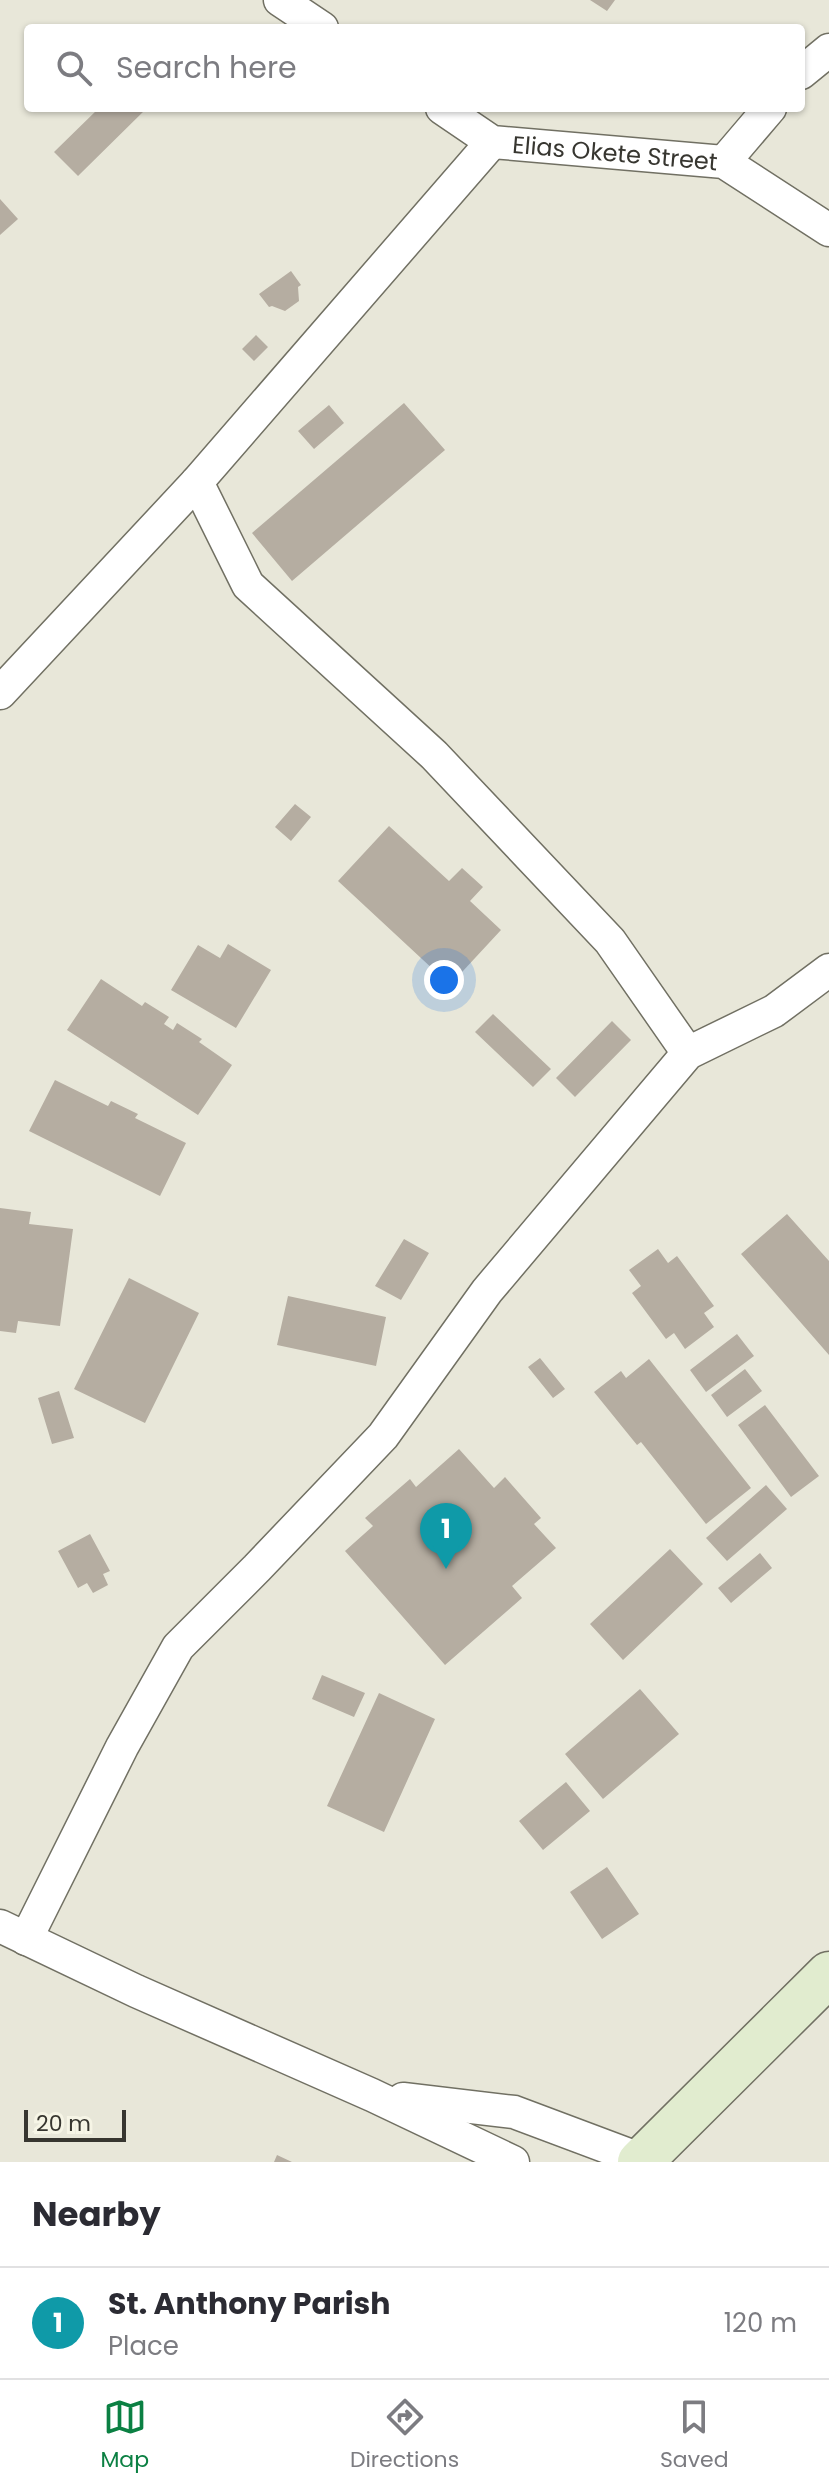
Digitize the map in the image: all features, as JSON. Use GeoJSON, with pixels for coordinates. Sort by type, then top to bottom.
{"type":"FeatureCollection","features":[{"type":"Feature","properties":{"kind":"street"},"geometry":{"type":"LineString","coordinates":[[280,0],[316,24]]}},
{"type":"Feature","properties":{"kind":"street"},"geometry":{"type":"LineString","coordinates":[[805,70],[829,50]]}},
{"type":"Feature","properties":{"kind":"street","name":"Elias Okete Street"},"geometry":{"type":"LineString","coordinates":[[448,112],[492,142],[724,162],[829,230]]}},
{"type":"Feature","properties":{"kind":"street"},"geometry":{"type":"LineString","coordinates":[[724,162],[767,112]]}},
{"type":"Feature","properties":{"kind":"street"},"geometry":{"type":"LineString","coordinates":[[0,693],[197,482],[492,142]]}},
{"type":"Feature","properties":{"kind":"street"},"geometry":{"type":"LineString","coordinates":[[197,482],[248,585],[434,755],[610,941],[688,1053]]}},
{"type":"Feature","properties":{"kind":"street"},"geometry":{"type":"LineString","coordinates":[[513,2162],[13,1932],[178,1647],[383,1436],[487,1291],[688,1053],[774,1011],[829,970]]}},
{"type":"Feature","properties":{"kind":"street"},"geometry":{"type":"LineString","coordinates":[[372,2095],[514,2112],[641,2161],[829,1974]]}},
{"type":"Feature","properties":{"kind":"building"},"geometry":{"type":"Polygon","coordinates":[[[590,0],[615,0],[607,11],[590,0]]]}},
{"type":"Feature","properties":{"kind":"building"},"geometry":{"type":"Polygon","coordinates":[[[95,112],[143,112],[78,176],[54,152],[95,112]]]}},
{"type":"Feature","properties":{"kind":"building"},"geometry":{"type":"Polygon","coordinates":[[[0,199],[18,219],[0,235],[0,199]]]}},
{"type":"Feature","properties":{"kind":"building"},"geometry":{"type":"Polygon","coordinates":[[[291,271],[301,285],[298,287],[299,301],[285,311],[269,307],[259,294],[291,271]]]}},
{"type":"Feature","properties":{"kind":"building"},"geometry":{"type":"Polygon","coordinates":[[[256,335],[268,347],[254,361],[242,349],[256,335]]]}},
{"type":"Feature","properties":{"kind":"building"},"geometry":{"type":"Polygon","coordinates":[[[404,403],[445,450],[292,581],[252,533],[404,403]]]}},
{"type":"Feature","properties":{"kind":"building"},"geometry":{"type":"Polygon","coordinates":[[[329,405],[344,423],[314,449],[298,431],[329,405]]]}},
{"type":"Feature","properties":{"kind":"building"},"geometry":{"type":"Polygon","coordinates":[[[295,804],[311,817],[291,841],[275,827],[295,804]]]}},
{"type":"Feature","properties":{"kind":"building"},"geometry":{"type":"Polygon","coordinates":[[[389,826],[449,881],[462,868],[483,887],[470,901],[501,930],[450,985],[338,881],[389,826]]]}},
{"type":"Feature","properties":{"kind":"building"},"geometry":{"type":"Polygon","coordinates":[[[228,944],[271,970],[236,1028],[171,990],[198,945],[220,958],[228,944]]]}},
{"type":"Feature","properties":{"kind":"building"},"geometry":{"type":"Polygon","coordinates":[[[101,979],[142,1006],[145,1002],[169,1017],[164,1024],[173,1030],[177,1023],[202,1039],[199,1042],[232,1065],[198,1115],[67,1030],[101,979]]]}},
{"type":"Feature","properties":{"kind":"building"},"geometry":{"type":"Polygon","coordinates":[[[493,1014],[551,1069],[533,1087],[475,1032],[493,1014]]]}},
{"type":"Feature","properties":{"kind":"building"},"geometry":{"type":"Polygon","coordinates":[[[612,1021],[631,1040],[575,1097],[556,1078],[612,1021]]]}},
{"type":"Feature","properties":{"kind":"building"},"geometry":{"type":"Polygon","coordinates":[[[55,1080],[108,1106],[111,1101],[138,1114],[135,1118],[186,1143],[160,1196],[29,1131],[55,1080]]]}},
{"type":"Feature","properties":{"kind":"building"},"geometry":{"type":"Polygon","coordinates":[[[0,1208],[31,1212],[29,1224],[73,1229],[60,1326],[18,1321],[16,1333],[0,1331],[0,1208]]]}},
{"type":"Feature","properties":{"kind":"building"},"geometry":{"type":"Polygon","coordinates":[[[787,1214],[829,1261],[829,1355],[741,1254],[787,1214]]]}},
{"type":"Feature","properties":{"kind":"building"},"geometry":{"type":"Polygon","coordinates":[[[404,1239],[429,1253],[401,1300],[375,1286],[404,1239]]]}},
{"type":"Feature","properties":{"kind":"building"},"geometry":{"type":"Polygon","coordinates":[[[658,1249],[668,1263],[677,1256],[714,1306],[704,1313],[714,1327],[685,1349],[674,1333],[666,1339],[632,1293],[641,1286],[629,1270],[658,1249]]]}},
{"type":"Feature","properties":{"kind":"building"},"geometry":{"type":"Polygon","coordinates":[[[129,1278],[199,1313],[145,1423],[74,1389],[129,1278]]]}},
{"type":"Feature","properties":{"kind":"building"},"geometry":{"type":"Polygon","coordinates":[[[288,1296],[386,1317],[376,1366],[277,1345],[288,1296]]]}},
{"type":"Feature","properties":{"kind":"building"},"geometry":{"type":"Polygon","coordinates":[[[737,1334],[754,1356],[706,1392],[690,1370],[737,1334]]]}},
{"type":"Feature","properties":{"kind":"building"},"geometry":{"type":"Polygon","coordinates":[[[540,1358],[565,1389],[553,1398],[528,1367],[540,1358]]]}},
{"type":"Feature","properties":{"kind":"building"},"geometry":{"type":"Polygon","coordinates":[[[649,1359],[751,1488],[706,1524],[641,1442],[637,1445],[594,1392],[621,1371],[626,1378],[649,1359]]]}},
{"type":"Feature","properties":{"kind":"building"},"geometry":{"type":"Polygon","coordinates":[[[745,1369],[762,1391],[727,1417],[711,1395],[745,1369]]]}},
{"type":"Feature","properties":{"kind":"building"},"geometry":{"type":"Polygon","coordinates":[[[59,1391],[74,1438],[52,1444],[38,1398],[59,1391]]]}},
{"type":"Feature","properties":{"kind":"building"},"geometry":{"type":"Polygon","coordinates":[[[765,1405],[819,1476],[791,1497],[738,1425],[765,1405]]]}},
{"type":"Feature","properties":{"kind":"building"},"geometry":{"type":"Polygon","coordinates":[[[459,1449],[494,1488],[505,1477],[541,1518],[534,1524],[556,1548],[512,1586],[522,1598],[445,1665],[345,1551],[373,1526],[365,1518],[410,1479],[416,1487],[459,1449]]]}},
{"type":"Feature","properties":{"kind":"building"},"geometry":{"type":"Polygon","coordinates":[[[766,1485],[787,1509],[727,1561],[706,1538],[766,1485]]]}},
{"type":"Feature","properties":{"kind":"building"},"geometry":{"type":"Polygon","coordinates":[[[90,1534],[110,1571],[103,1574],[108,1585],[93,1593],[87,1583],[78,1588],[58,1551],[90,1534]]]}},
{"type":"Feature","properties":{"kind":"building"},"geometry":{"type":"Polygon","coordinates":[[[670,1549],[703,1584],[623,1660],[590,1624],[670,1549]]]}},
{"type":"Feature","properties":{"kind":"building"},"geometry":{"type":"Polygon","coordinates":[[[760,1553],[772,1568],[731,1603],[718,1588],[760,1553]]]}},
{"type":"Feature","properties":{"kind":"building"},"geometry":{"type":"Polygon","coordinates":[[[322,1675],[365,1693],[354,1717],[312,1699],[322,1675]]]}},
{"type":"Feature","properties":{"kind":"building"},"geometry":{"type":"Polygon","coordinates":[[[640,1689],[679,1734],[603,1799],[565,1754],[640,1689]]]}},
{"type":"Feature","properties":{"kind":"building"},"geometry":{"type":"Polygon","coordinates":[[[379,1693],[435,1719],[384,1832],[327,1806],[379,1693]]]}},
{"type":"Feature","properties":{"kind":"building"},"geometry":{"type":"Polygon","coordinates":[[[566,1782],[590,1811],[543,1850],[519,1821],[566,1782]]]}},
{"type":"Feature","properties":{"kind":"building"},"geometry":{"type":"Polygon","coordinates":[[[607,1867],[639,1914],[602,1939],[570,1892],[607,1867]]]}},
{"type":"Feature","properties":{"kind":"building"},"geometry":{"type":"Polygon","coordinates":[[[277,2155],[292,2162],[274,2162],[277,2155]]]}},
{"type":"Feature","properties":{"kind":"place","name":"St. Anthony Parish"},"geometry":{"type":"Point","coordinates":[446,1569]}}]}
